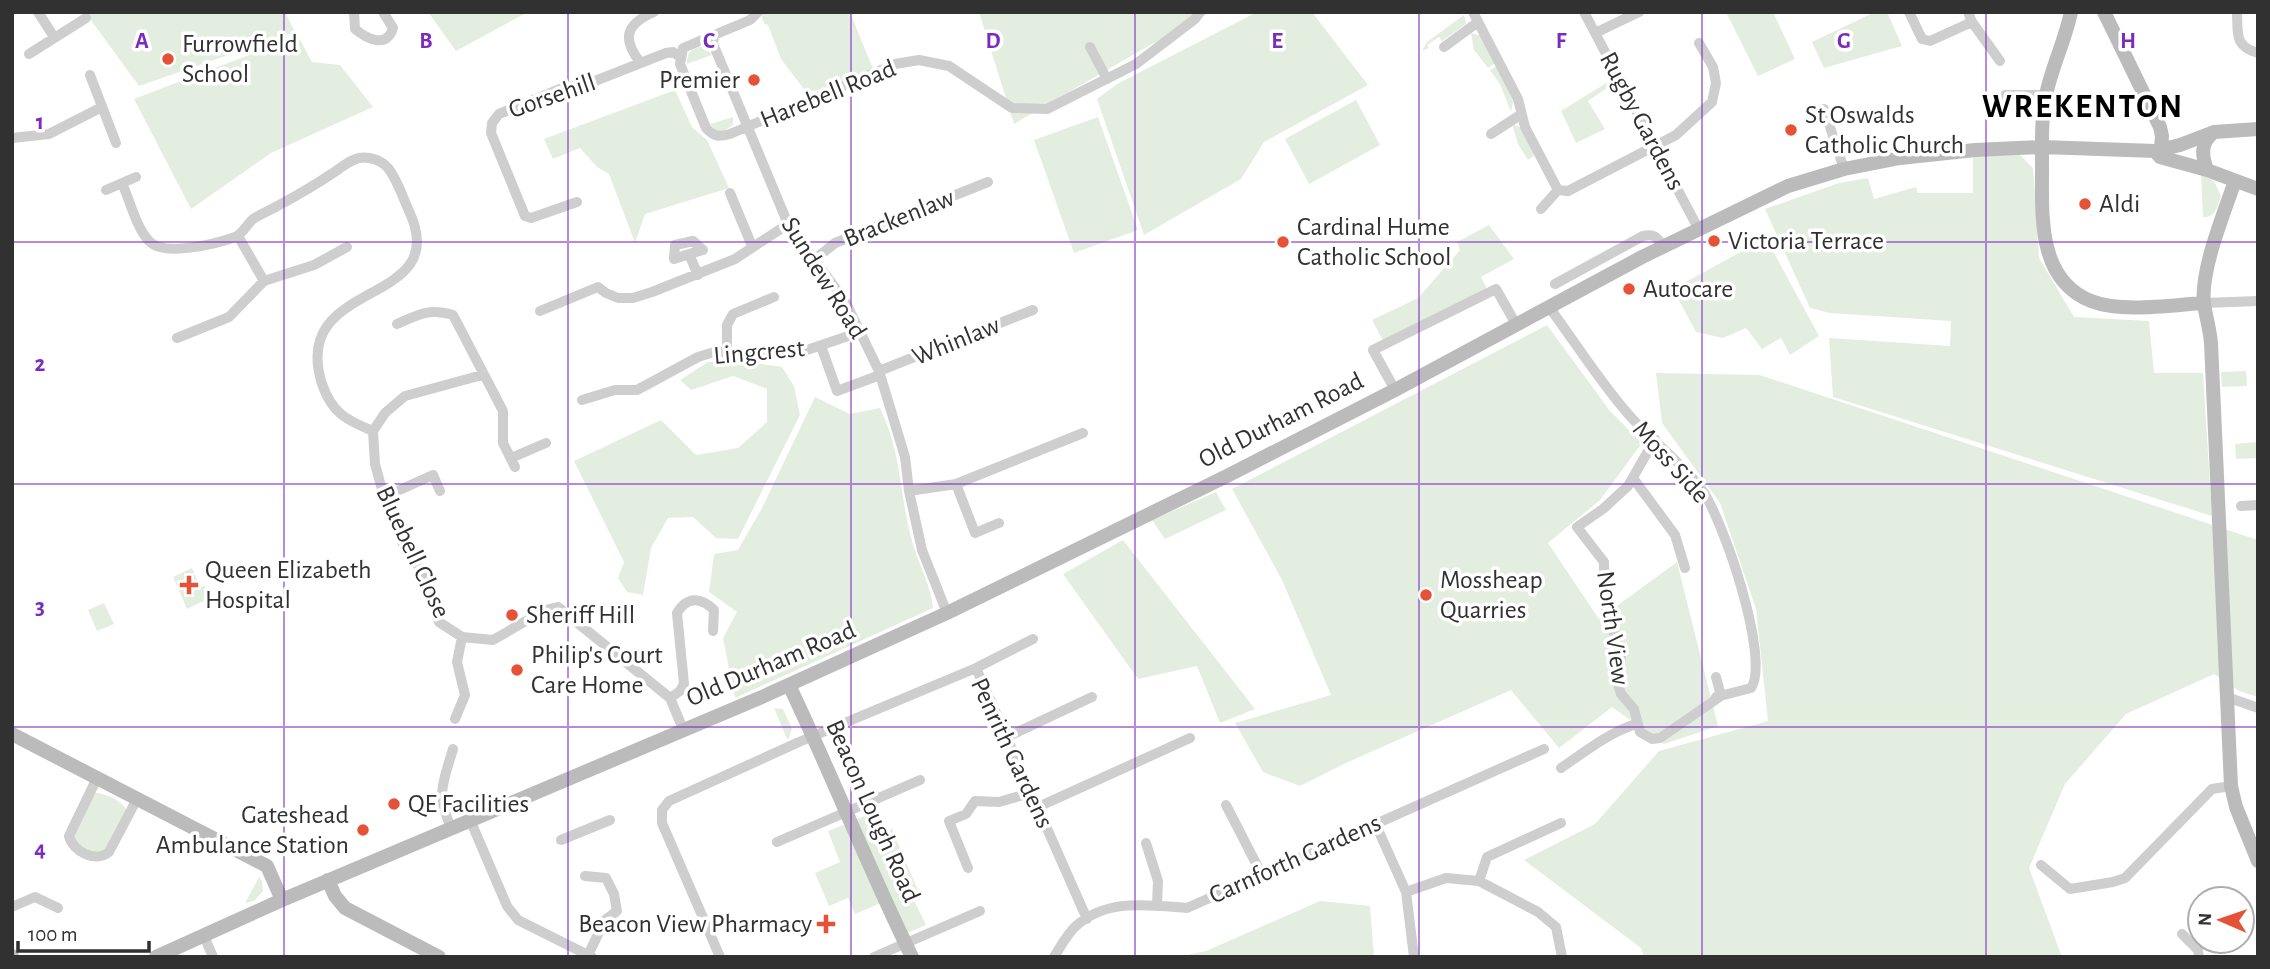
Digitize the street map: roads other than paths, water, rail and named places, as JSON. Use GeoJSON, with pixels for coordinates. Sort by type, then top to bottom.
{"type":"FeatureCollection","features":[{"type":"Feature","properties":{"kind":"main road"},"geometry":{"type":"LineString","coordinates":[[2071,12],[2046,95],[2042,147],[2042,208],[2050,258],[2059,276],[2075,292],[2090,301],[2115,306],[2146,307],[2204,303]]}},
{"type":"Feature","properties":{"kind":"main road"},"geometry":{"type":"LineString","coordinates":[[2104,12],[2160,127],[2160,157],[2207,170],[2258,189]]}},
{"type":"Feature","properties":{"kind":"main road"},"geometry":{"type":"LineString","coordinates":[[2158,149],[2180,145],[2214,132],[2258,129]]}},
{"type":"Feature","properties":{"kind":"main road"},"geometry":{"type":"LineString","coordinates":[[2207,170],[2203,159],[2204,142],[2214,132]]}},
{"type":"Feature","properties":{"kind":"main road","name":"Old Durham Road"},"geometry":{"type":"LineString","coordinates":[[156,957],[328,880],[471,822],[789,685],[947,613],[1395,390],[1664,247],[1788,186],[1844,169],[1925,155],[1975,150],[2042,147],[2158,149]]}},
{"type":"Feature","properties":{"kind":"main road"},"geometry":{"type":"LineString","coordinates":[[2235,181],[2216,233],[2204,303],[2211,343],[2231,786],[2236,807],[2258,861]]}},
{"type":"Feature","properties":{"kind":"main road","name":"Beacon Lough Road"},"geometry":{"type":"LineString","coordinates":[[789,685],[912,957]]}},
{"type":"Feature","properties":{"kind":"main road"},"geometry":{"type":"LineString","coordinates":[[12,734],[267,866],[282,900]]}},
{"type":"Feature","properties":{"kind":"main road"},"geometry":{"type":"LineString","coordinates":[[328,880],[338,902],[345,908],[439,957]]}},
{"type":"Feature","properties":{"kind":"street"},"geometry":{"type":"LineString","coordinates":[[38,12],[54,37]]}},
{"type":"Feature","properties":{"kind":"street"},"geometry":{"type":"LineString","coordinates":[[354,12],[355,29],[367,38],[385,40],[391,36],[393,28],[383,12]]}},
{"type":"Feature","properties":{"kind":"street"},"geometry":{"type":"LineString","coordinates":[[641,63],[632,52],[629,39],[632,27],[638,19],[654,12]]}},
{"type":"Feature","properties":{"kind":"street"},"geometry":{"type":"LineString","coordinates":[[680,57],[683,48],[750,20],[758,12]]}},
{"type":"Feature","properties":{"kind":"street","name":"Harebell Road"},"geometry":{"type":"LineString","coordinates":[[680,57],[680,64],[706,128],[719,137],[895,64],[919,60],[949,66],[1012,108],[1046,109],[1136,64],[1195,19],[1200,12]]}},
{"type":"Feature","properties":{"kind":"street","name":"Rugby Gardens"},"geometry":{"type":"LineString","coordinates":[[1584,12],[1699,230]]}},
{"type":"Feature","properties":{"kind":"street"},"geometry":{"type":"LineString","coordinates":[[1595,33],[1639,12]]}},
{"type":"Feature","properties":{"kind":"street"},"geometry":{"type":"LineString","coordinates":[[1909,12],[1922,40],[1930,41],[1970,17],[2000,61]]}},
{"type":"Feature","properties":{"kind":"street"},"geometry":{"type":"LineString","coordinates":[[2237,12],[2238,38],[2246,50],[2258,53]]}},
{"type":"Feature","properties":{"kind":"street"},"geometry":{"type":"LineString","coordinates":[[1444,47],[1476,17],[1518,99],[1520,115],[1552,182],[1558,190],[1567,191],[1676,135],[1712,102],[1716,83],[1713,67],[1699,43]]}},
{"type":"Feature","properties":{"kind":"street"},"geometry":{"type":"LineString","coordinates":[[29,54],[86,18]]}},
{"type":"Feature","properties":{"kind":"street","name":"Sundew Road"},"geometry":{"type":"LineString","coordinates":[[714,36],[713,44],[788,224],[845,302],[880,373],[905,457],[909,491],[922,550],[947,613]]}},
{"type":"Feature","properties":{"kind":"street"},"geometry":{"type":"LineString","coordinates":[[1090,47],[1107,79]]}},
{"type":"Feature","properties":{"kind":"street","name":"Gorsehill"},"geometry":{"type":"LineString","coordinates":[[577,202],[531,218],[525,216],[491,133],[492,122],[499,114],[560,89],[596,81],[673,52],[680,57]]}},
{"type":"Feature","properties":{"kind":"street"},"geometry":{"type":"LineString","coordinates":[[90,75],[116,143]]}},
{"type":"Feature","properties":{"kind":"street"},"geometry":{"type":"LineString","coordinates":[[2005,95],[2046,95]]}},
{"type":"Feature","properties":{"kind":"street"},"geometry":{"type":"LineString","coordinates":[[12,138],[49,134],[102,107]]}},
{"type":"Feature","properties":{"kind":"street"},"geometry":{"type":"LineString","coordinates":[[1824,109],[1844,169]]}},
{"type":"Feature","properties":{"kind":"street"},"geometry":{"type":"LineString","coordinates":[[1491,134],[1520,115]]}},
{"type":"Feature","properties":{"kind":"street"},"geometry":{"type":"LineString","coordinates":[[122,183],[142,231],[149,241],[162,249],[175,250],[238,236],[253,219],[318,184],[352,160],[373,159],[390,170],[416,226],[418,240],[415,256],[408,268],[398,277],[344,308],[322,331],[316,365],[328,402],[350,422],[373,431],[385,413],[405,396],[482,375]]}},
{"type":"Feature","properties":{"kind":"street"},"geometry":{"type":"LineString","coordinates":[[106,190],[136,177]]}},
{"type":"Feature","properties":{"kind":"street","name":"Brackenlaw"},"geometry":{"type":"LineString","coordinates":[[814,260],[835,243],[988,182]]}},
{"type":"Feature","properties":{"kind":"street"},"geometry":{"type":"LineString","coordinates":[[1541,209],[1558,190]]}},
{"type":"Feature","properties":{"kind":"street"},"geometry":{"type":"LineString","coordinates":[[730,193],[752,246]]}},
{"type":"Feature","properties":{"kind":"street"},"geometry":{"type":"LineString","coordinates":[[540,311],[598,287],[618,298],[634,298],[735,259],[788,224]]}},
{"type":"Feature","properties":{"kind":"street"},"geometry":{"type":"LineString","coordinates":[[238,236],[264,282]]}},
{"type":"Feature","properties":{"kind":"street"},"geometry":{"type":"LineString","coordinates":[[1555,285],[1643,236],[1657,236],[1664,247]]}},
{"type":"Feature","properties":{"kind":"street"},"geometry":{"type":"LineString","coordinates":[[177,338],[229,317],[264,282],[314,265],[347,247]]}},
{"type":"Feature","properties":{"kind":"street"},"geometry":{"type":"LineString","coordinates":[[689,254],[698,275]]}},
{"type":"Feature","properties":{"kind":"street","name":"Old Durham Road"},"geometry":{"type":"LineString","coordinates":[[1395,390],[1373,350],[1496,289],[1517,326]]}},
{"type":"Feature","properties":{"kind":"street"},"geometry":{"type":"LineString","coordinates":[[727,352],[727,325],[733,314],[774,297]]}},
{"type":"Feature","properties":{"kind":"street"},"geometry":{"type":"LineString","coordinates":[[2204,303],[2258,301]]}},
{"type":"Feature","properties":{"kind":"street","name":"Moss Side"},"geometry":{"type":"LineString","coordinates":[[1549,307],[1629,415],[1700,487],[1713,508],[1740,579],[1754,641],[1756,681],[1751,688],[1718,696]]}},
{"type":"Feature","properties":{"kind":"street","name":"Whinlaw"},"geometry":{"type":"LineString","coordinates":[[821,346],[837,391],[1033,310]]}},
{"type":"Feature","properties":{"kind":"street"},"geometry":{"type":"LineString","coordinates":[[397,324],[425,311],[440,311],[453,315],[503,411],[503,443],[513,463],[546,443]]}},
{"type":"Feature","properties":{"kind":"street","name":"Lingcrest"},"geometry":{"type":"LineString","coordinates":[[582,400],[615,390],[638,390],[698,357],[714,352],[781,354],[821,346],[860,332]]}},
{"type":"Feature","properties":{"kind":"street","name":"Bluebell Close"},"geometry":{"type":"LineString","coordinates":[[373,431],[375,464],[384,497],[402,542],[420,569],[439,622],[463,637],[493,639],[545,610],[558,607],[670,698],[683,729]]}},
{"type":"Feature","properties":{"kind":"street"},"geometry":{"type":"LineString","coordinates":[[909,491],[956,484],[1083,433]]}},
{"type":"Feature","properties":{"kind":"street","name":"North View"},"geometry":{"type":"LineString","coordinates":[[1636,724],[1634,709],[1621,694],[1618,684],[1621,656],[1604,602],[1604,562],[1577,527],[1603,509],[1628,486],[1655,439]]}},
{"type":"Feature","properties":{"kind":"street"},"geometry":{"type":"LineString","coordinates":[[384,497],[433,475],[440,491]]}},
{"type":"Feature","properties":{"kind":"street"},"geometry":{"type":"LineString","coordinates":[[1633,478],[1675,535],[1685,568]]}},
{"type":"Feature","properties":{"kind":"street"},"geometry":{"type":"LineString","coordinates":[[956,484],[975,533],[999,523]]}},
{"type":"Feature","properties":{"kind":"street"},"geometry":{"type":"LineString","coordinates":[[2241,506],[2258,505]]}},
{"type":"Feature","properties":{"kind":"street"},"geometry":{"type":"LineString","coordinates":[[670,698],[680,691],[684,684],[677,613],[682,605],[696,599],[709,605],[714,610],[713,631]]}},
{"type":"Feature","properties":{"kind":"street"},"geometry":{"type":"LineString","coordinates":[[455,719],[465,695],[457,662],[463,637]]}},
{"type":"Feature","properties":{"kind":"street"},"geometry":{"type":"LineString","coordinates":[[975,668],[1033,639]]}},
{"type":"Feature","properties":{"kind":"street","name":"Penrith Gardens"},"geometry":{"type":"LineString","coordinates":[[720,957],[662,823],[662,810],[668,801],[975,668],[1087,919]]}},
{"type":"Feature","properties":{"kind":"street"},"geometry":{"type":"LineString","coordinates":[[1561,768],[1617,730],[1636,724],[1646,736],[1652,739],[1660,738],[1718,696],[1716,677]]}},
{"type":"Feature","properties":{"kind":"street"},"geometry":{"type":"LineString","coordinates":[[1007,737],[1092,697]]}},
{"type":"Feature","properties":{"kind":"street"},"geometry":{"type":"LineString","coordinates":[[2227,697],[2258,708]]}},
{"type":"Feature","properties":{"kind":"street"},"geometry":{"type":"LineString","coordinates":[[1038,807],[1191,738]]}},
{"type":"Feature","properties":{"kind":"street"},"geometry":{"type":"LineString","coordinates":[[452,830],[444,814],[441,799],[453,749]]}},
{"type":"Feature","properties":{"kind":"street","name":"Carnforth Gardens"},"geometry":{"type":"LineString","coordinates":[[1054,957],[1077,926],[1087,919],[1121,905],[1187,908],[1544,749]]}},
{"type":"Feature","properties":{"kind":"street"},"geometry":{"type":"LineString","coordinates":[[97,778],[69,836],[73,846],[93,857],[102,857],[109,852],[137,799]]}},
{"type":"Feature","properties":{"kind":"street"},"geometry":{"type":"LineString","coordinates":[[777,842],[920,780]]}},
{"type":"Feature","properties":{"kind":"street"},"geometry":{"type":"LineString","coordinates":[[2041,865],[2070,889],[2124,878],[2212,789],[2231,786]]}},
{"type":"Feature","properties":{"kind":"street"},"geometry":{"type":"LineString","coordinates":[[968,868],[949,821],[967,814],[975,801],[999,802],[1030,793]]}},
{"type":"Feature","properties":{"kind":"street"},"geometry":{"type":"LineString","coordinates":[[1226,805],[1262,875]]}},
{"type":"Feature","properties":{"kind":"street"},"geometry":{"type":"LineString","coordinates":[[561,840],[610,820]]}},
{"type":"Feature","properties":{"kind":"street"},"geometry":{"type":"LineString","coordinates":[[471,822],[507,906],[518,920],[590,956],[605,920],[617,912],[614,894],[606,878],[585,876]]}},
{"type":"Feature","properties":{"kind":"street"},"geometry":{"type":"LineString","coordinates":[[1479,881],[1487,858],[1562,823]]}},
{"type":"Feature","properties":{"kind":"street"},"geometry":{"type":"LineString","coordinates":[[1375,824],[1406,892],[1414,957]]}},
{"type":"Feature","properties":{"kind":"street"},"geometry":{"type":"LineString","coordinates":[[1146,843],[1158,881],[1157,906]]}},
{"type":"Feature","properties":{"kind":"street"},"geometry":{"type":"LineString","coordinates":[[1406,892],[1446,878],[1479,881],[1538,912],[1556,927],[1562,957]]}},
{"type":"Feature","properties":{"kind":"street"},"geometry":{"type":"LineString","coordinates":[[14,906],[35,897],[58,908]]}},
{"type":"Feature","properties":{"kind":"street"},"geometry":{"type":"LineString","coordinates":[[874,957],[980,912]]}},
{"type":"Feature","properties":{"kind":"street"},"geometry":{"type":"LineString","coordinates":[[2182,934],[2198,950],[2199,957]]}},
{"type":"Feature","properties":{"kind":"street"},"geometry":{"type":"LineString","coordinates":[[204,936],[213,957]]}},
{"type":"Feature","properties":{"kind":"place","name":"Furrowfield School"},"geometry":{"type":"Point","coordinates":[168,59]}},
{"type":"Feature","properties":{"kind":"place","name":"Premier"},"geometry":{"type":"Point","coordinates":[754,80]}},
{"type":"Feature","properties":{"kind":"place","name":"St Oswalds Catholic Church"},"geometry":{"type":"Point","coordinates":[1791,130]}},
{"type":"Feature","properties":{"kind":"place","name":"Aldi"},"geometry":{"type":"Point","coordinates":[2085,204]}},
{"type":"Feature","properties":{"kind":"place","name":"Victoria Terrace"},"geometry":{"type":"Point","coordinates":[1714,241]}},
{"type":"Feature","properties":{"kind":"place","name":"Cardinal Hume Catholic School"},"geometry":{"type":"Point","coordinates":[1283,242]}},
{"type":"Feature","properties":{"kind":"place","name":"Autocare"},"geometry":{"type":"Point","coordinates":[1629,289]}},
{"type":"Feature","properties":{"kind":"place","name":"Queen Elizabeth Hospital"},"geometry":{"type":"Point","coordinates":[189,585]}},
{"type":"Feature","properties":{"kind":"place","name":"Mossheap Quarries"},"geometry":{"type":"Point","coordinates":[1426,595]}},
{"type":"Feature","properties":{"kind":"place","name":"Sheriff Hill"},"geometry":{"type":"Point","coordinates":[512,615]}},
{"type":"Feature","properties":{"kind":"place","name":"Philip's Court Care Home"},"geometry":{"type":"Point","coordinates":[517,670]}},
{"type":"Feature","properties":{"kind":"place","name":"QE Facilities"},"geometry":{"type":"Point","coordinates":[394,804]}},
{"type":"Feature","properties":{"kind":"place","name":"Gateshead Ambulance Station"},"geometry":{"type":"Point","coordinates":[363,830]}},
{"type":"Feature","properties":{"kind":"place","name":"Beacon View Pharmacy"},"geometry":{"type":"Point","coordinates":[826,924]}},
{"type":"Feature","properties":{"kind":"district","name":"WREKENTON"},"geometry":{"type":"Point","coordinates":[2083,107]}}]}
